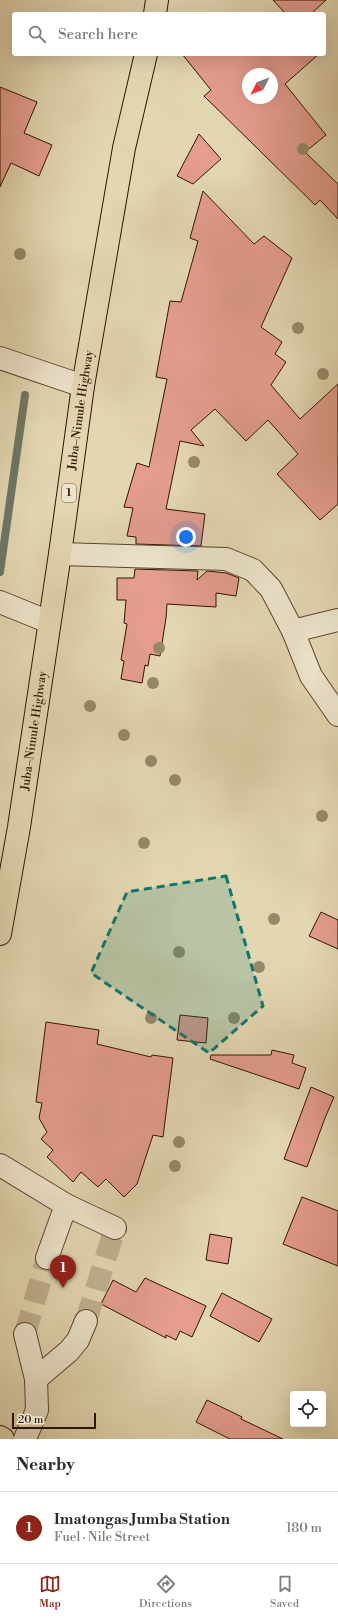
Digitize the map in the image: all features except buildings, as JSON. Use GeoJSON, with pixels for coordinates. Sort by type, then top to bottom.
{"type":"FeatureCollection","features":[{"type":"Feature","properties":{"kind":"main road"},"geometry":{"type":"LineString","coordinates":[[155,12],[157,0]]}},
{"type":"Feature","properties":{"kind":"main road","name":"Juba–Nimule Highway"},"geometry":{"type":"LineString","coordinates":[[0,934],[19,827],[60,554],[83,386],[124,148],[146,56]]}},
{"type":"Feature","properties":{"kind":"street"},"geometry":{"type":"LineString","coordinates":[[0,358],[83,386]]}},
{"type":"Feature","properties":{"kind":"street"},"geometry":{"type":"LineString","coordinates":[[60,554],[226,559],[253,570],[271,589],[293,631],[311,676],[338,715]]}},
{"type":"Feature","properties":{"kind":"street"},"geometry":{"type":"LineString","coordinates":[[0,602],[49,622]]}},
{"type":"Feature","properties":{"kind":"street"},"geometry":{"type":"LineString","coordinates":[[293,631],[338,620]]}},
{"type":"Feature","properties":{"kind":"street"},"geometry":{"type":"LineString","coordinates":[[0,1165],[66,1205],[114,1228]]}},
{"type":"Feature","properties":{"kind":"street"},"geometry":{"type":"LineString","coordinates":[[47,1258],[66,1205]]}},
{"type":"Feature","properties":{"kind":"street"},"geometry":{"type":"LineString","coordinates":[[36,1379],[69,1351],[78,1340],[86,1320]]}},
{"type":"Feature","properties":{"kind":"street"},"geometry":{"type":"LineString","coordinates":[[25,1334],[36,1379],[37,1410],[25,1439]]}},
{"type":"Feature","properties":{"kind":"highlighted area"},"geometry":{"type":"Polygon","coordinates":[[[226,876],[263,1006],[209,1053],[91,973],[127,892],[226,876]]]}},
{"type":"Feature","properties":{"kind":"waterway"},"geometry":{"type":"LineString","coordinates":[[0,572],[25,395]]}},
{"type":"Feature","properties":{"kind":"tunnel"},"geometry":{"type":"LineString","coordinates":[[86,1321],[115,1228]]}},
{"type":"Feature","properties":{"kind":"tunnel"},"geometry":{"type":"LineString","coordinates":[[25,1334],[47,1258]]}},
{"type":"Feature","properties":{"kind":"place","name":"Imatongas Jumba Station"},"geometry":{"type":"Point","coordinates":[63,1288]}}]}
